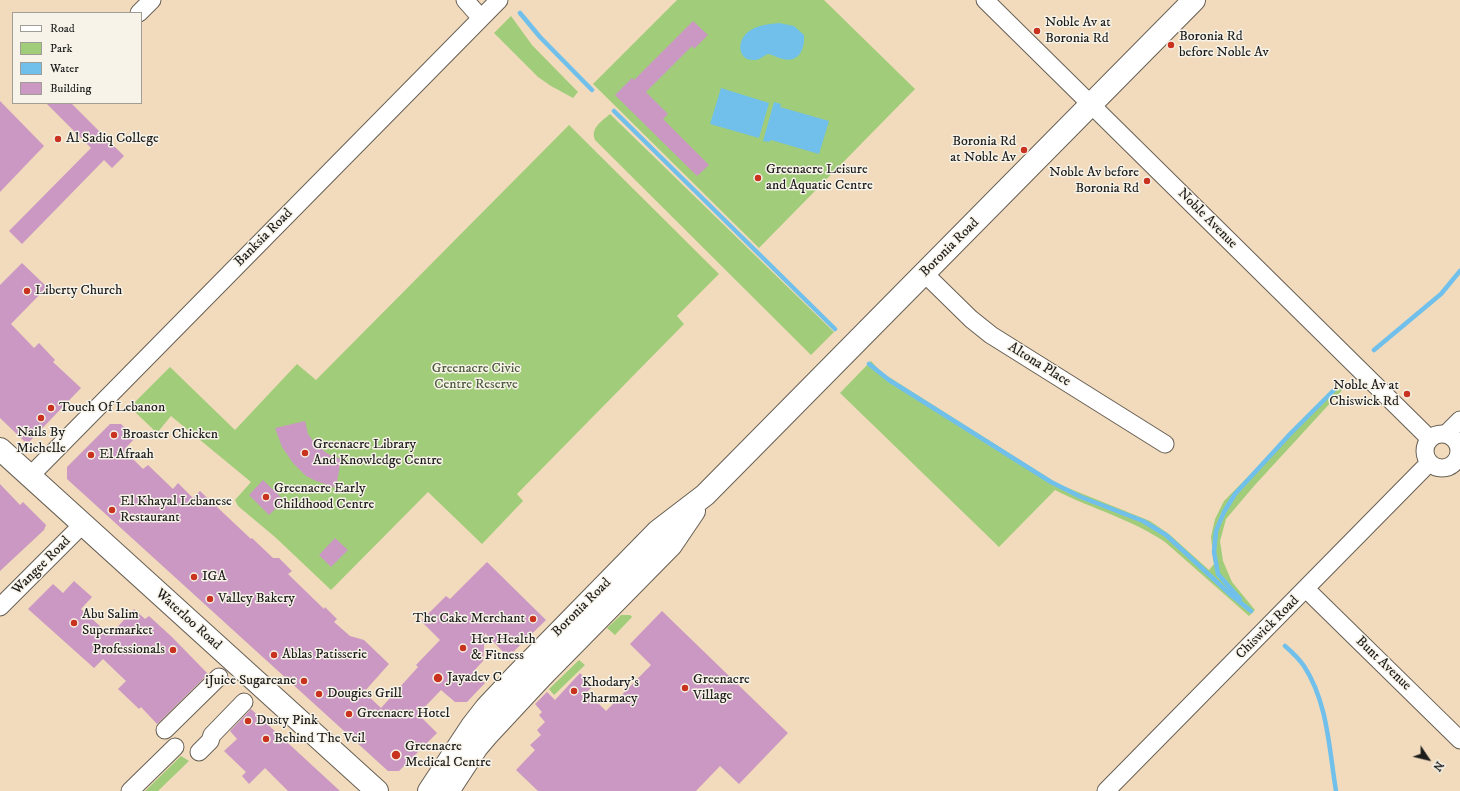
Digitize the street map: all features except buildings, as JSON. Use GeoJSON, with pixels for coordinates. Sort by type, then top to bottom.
{"type":"FeatureCollection","features":[{"type":"Feature","properties":{"kind":"main road","name":"Boronia Road"},"geometry":{"type":"LineString","coordinates":[[429,791],[472,726],[516,676],[658,531],[705,496],[1194,0]]}},
{"type":"Feature","properties":{"kind":"main road","name":"Waterloo Road"},"geometry":{"type":"LineString","coordinates":[[0,450],[377,791]]}},
{"type":"Feature","properties":{"kind":"main road","name":"Boronia Road"},"geometry":{"type":"LineString","coordinates":[[448,791],[477,747],[488,734],[542,676],[671,545],[705,496]]}},
{"type":"Feature","properties":{"kind":"street"},"geometry":{"type":"LineString","coordinates":[[140,12],[152,0]]}},
{"type":"Feature","properties":{"kind":"street"},"geometry":{"type":"LineString","coordinates":[[465,0],[481,18]]}},
{"type":"Feature","properties":{"kind":"street","name":"Banksia Road"},"geometry":{"type":"LineString","coordinates":[[30,476],[499,0]]}},
{"type":"Feature","properties":{"kind":"street","name":"Noble Avenue"},"geometry":{"type":"LineString","coordinates":[[985,0],[1430,438]]}},
{"type":"Feature","properties":{"kind":"street","name":"Altona Place"},"geometry":{"type":"LineString","coordinates":[[924,273],[971,319],[991,335],[1165,444]]}},
{"type":"Feature","properties":{"kind":"street"},"geometry":{"type":"LineString","coordinates":[[1446,434],[1460,420]]}},
{"type":"Feature","properties":{"kind":"street"},"geometry":{"type":"LineString","coordinates":[[1437,434],[1446,434],[1454,439],[1458,455],[1445,468],[1434,467],[1426,459],[1424,448],[1430,438],[1437,434]]}},
{"type":"Feature","properties":{"kind":"street","name":"Chiswick Road"},"geometry":{"type":"LineString","coordinates":[[1106,791],[1429,463]]}},
{"type":"Feature","properties":{"kind":"street","name":"Wangee Road"},"geometry":{"type":"LineString","coordinates":[[0,607],[83,524]]}},
{"type":"Feature","properties":{"kind":"street","name":"Bunt Avenue"},"geometry":{"type":"LineString","coordinates":[[1306,589],[1460,740]]}},
{"type":"Feature","properties":{"kind":"street"},"geometry":{"type":"LineString","coordinates":[[165,730],[219,677]]}},
{"type":"Feature","properties":{"kind":"street"},"geometry":{"type":"LineString","coordinates":[[199,752],[210,741],[212,735],[244,702]]}},
{"type":"Feature","properties":{"kind":"street"},"geometry":{"type":"LineString","coordinates":[[130,791],[175,747]]}},
{"type":"Feature","properties":{"kind":"green space","name":"Greenacre Leisure and Aquatic Centre"},"geometry":{"type":"Polygon","coordinates":[[[677,0],[824,0],[915,89],[759,248],[593,84],[677,0]]]}},
{"type":"Feature","properties":{"kind":"green space"},"geometry":{"type":"Polygon","coordinates":[[[511,16],[532,45],[578,92],[573,98],[538,77],[494,33],[511,16]]]}},
{"type":"Feature","properties":{"kind":"green space"},"geometry":{"type":"Polygon","coordinates":[[[610,114],[834,332],[811,355],[595,140],[595,128],[610,114]]]}},
{"type":"Feature","properties":{"kind":"green space","name":"Greenacre Civic Centre Reserve"},"geometry":{"type":"Polygon","coordinates":[[[569,125],[719,274],[677,316],[684,324],[517,494],[523,501],[482,544],[428,492],[331,590],[275,537],[238,506],[235,500],[251,482],[171,416],[157,433],[135,412],[134,403],[170,367],[235,430],[297,364],[316,380],[569,125]]]}},
{"type":"Feature","properties":{"kind":"green space"},"geometry":{"type":"Polygon","coordinates":[[[871,361],[881,372],[1058,484],[1150,521],[1169,534],[1209,570],[1214,564],[1211,537],[1215,519],[1224,501],[1341,382],[1345,387],[1254,486],[1226,519],[1220,541],[1223,561],[1232,582],[1255,610],[1249,616],[1165,542],[1125,520],[1055,490],[999,547],[840,393],[871,361]]]}},
{"type":"Feature","properties":{"kind":"green space"},"geometry":{"type":"Polygon","coordinates":[[[621,615],[630,615],[632,617],[615,635],[607,628],[621,615]]]}},
{"type":"Feature","properties":{"kind":"green space"},"geometry":{"type":"Polygon","coordinates":[[[579,660],[585,665],[554,695],[549,689],[579,660]]]}},
{"type":"Feature","properties":{"kind":"green space"},"geometry":{"type":"Polygon","coordinates":[[[181,756],[189,761],[158,791],[145,791],[181,756]]]}},
{"type":"Feature","properties":{"kind":"water"},"geometry":{"type":"Polygon","coordinates":[[[779,23],[794,26],[804,35],[802,50],[797,57],[789,60],[781,59],[768,54],[756,60],[749,60],[745,57],[740,49],[743,38],[746,34],[757,27],[779,23]]]}},
{"type":"Feature","properties":{"kind":"water"},"geometry":{"type":"Polygon","coordinates":[[[721,88],[769,103],[759,138],[710,124],[721,88]]]}},
{"type":"Feature","properties":{"kind":"water"},"geometry":{"type":"Polygon","coordinates":[[[774,102],[781,104],[780,107],[829,121],[819,154],[771,140],[769,142],[763,141],[774,102]]]}},
{"type":"Feature","properties":{"kind":"waterway"},"geometry":{"type":"LineString","coordinates":[[520,13],[540,37],[592,90]]}},
{"type":"Feature","properties":{"kind":"waterway"},"geometry":{"type":"LineString","coordinates":[[614,111],[835,329]]}},
{"type":"Feature","properties":{"kind":"waterway"},"geometry":{"type":"LineString","coordinates":[[1374,350],[1441,294],[1460,271]]}},
{"type":"Feature","properties":{"kind":"waterway"},"geometry":{"type":"LineString","coordinates":[[869,364],[889,380],[1051,482],[1081,497],[1143,521],[1166,535],[1231,595],[1251,611]]}},
{"type":"Feature","properties":{"kind":"waterway"},"geometry":{"type":"LineString","coordinates":[[1240,599],[1218,574],[1214,552],[1216,531],[1224,512],[1235,494],[1290,434],[1336,388]]}},
{"type":"Feature","properties":{"kind":"waterway"},"geometry":{"type":"LineString","coordinates":[[1285,646],[1304,666],[1318,695],[1323,711],[1336,791]]}},
{"type":"Feature","properties":{"kind":"place","name":"Noble Av at Boronia Rd"},"geometry":{"type":"Point","coordinates":[1037,31]}},
{"type":"Feature","properties":{"kind":"place","name":"Boronia Rd before Noble Av"},"geometry":{"type":"Point","coordinates":[1171,45]}},
{"type":"Feature","properties":{"kind":"place","name":"Al Sadiq College"},"geometry":{"type":"Point","coordinates":[58,139]}},
{"type":"Feature","properties":{"kind":"place","name":"Boronia Rd at Noble Av"},"geometry":{"type":"Point","coordinates":[1024,150]}},
{"type":"Feature","properties":{"kind":"place","name":"Greenacre Leisure and Aquatic Centre"},"geometry":{"type":"Point","coordinates":[758,178]}},
{"type":"Feature","properties":{"kind":"place","name":"Noble Av before Boronia Rd"},"geometry":{"type":"Point","coordinates":[1147,181]}},
{"type":"Feature","properties":{"kind":"place","name":"Liberty Church"},"geometry":{"type":"Point","coordinates":[27,291]}},
{"type":"Feature","properties":{"kind":"place","name":"Noble Av at Chiswick Rd"},"geometry":{"type":"Point","coordinates":[1407,394]}},
{"type":"Feature","properties":{"kind":"place","name":"Touch Of Lebanon"},"geometry":{"type":"Point","coordinates":[51,408]}},
{"type":"Feature","properties":{"kind":"place","name":"Nails By Michelle"},"geometry":{"type":"Point","coordinates":[41,418]}},
{"type":"Feature","properties":{"kind":"place","name":"Broaster Chicken"},"geometry":{"type":"Point","coordinates":[114,435]}},
{"type":"Feature","properties":{"kind":"place","name":"Greenacre Library And Knowledge Centre"},"geometry":{"type":"Point","coordinates":[305,453]}},
{"type":"Feature","properties":{"kind":"place","name":"El Afraah"},"geometry":{"type":"Point","coordinates":[91,455]}},
{"type":"Feature","properties":{"kind":"place","name":"Greenacre Early Childhood Centre"},"geometry":{"type":"Point","coordinates":[266,497]}},
{"type":"Feature","properties":{"kind":"place","name":"El Khayal Lebanese Restaurant"},"geometry":{"type":"Point","coordinates":[112,510]}},
{"type":"Feature","properties":{"kind":"place","name":"IGA"},"geometry":{"type":"Point","coordinates":[194,577]}},
{"type":"Feature","properties":{"kind":"place","name":"Valley Bakery"},"geometry":{"type":"Point","coordinates":[210,599]}},
{"type":"Feature","properties":{"kind":"place","name":"The Cake Merchant"},"geometry":{"type":"Point","coordinates":[533,619]}},
{"type":"Feature","properties":{"kind":"place","name":"Abu Salim Supermarket"},"geometry":{"type":"Point","coordinates":[74,623]}},
{"type":"Feature","properties":{"kind":"place","name":"Her Health & Fitness"},"geometry":{"type":"Point","coordinates":[463,648]}},
{"type":"Feature","properties":{"kind":"place","name":"Professionals"},"geometry":{"type":"Point","coordinates":[173,650]}},
{"type":"Feature","properties":{"kind":"place","name":"Ablas Patisserie"},"geometry":{"type":"Point","coordinates":[274,655]}},
{"type":"Feature","properties":{"kind":"place","name":"Jayadev C"},"geometry":{"type":"Point","coordinates":[438,678]}},
{"type":"Feature","properties":{"kind":"place","name":"iJuice Sugarcane"},"geometry":{"type":"Point","coordinates":[304,681]}},
{"type":"Feature","properties":{"kind":"place","name":"Greenacre Village"},"geometry":{"type":"Point","coordinates":[685,688]}},
{"type":"Feature","properties":{"kind":"place","name":"Khodary's Pharmacy"},"geometry":{"type":"Point","coordinates":[574,691]}},
{"type":"Feature","properties":{"kind":"place","name":"Dougies Grill"},"geometry":{"type":"Point","coordinates":[319,694]}},
{"type":"Feature","properties":{"kind":"place","name":"Greenacre Hotel"},"geometry":{"type":"Point","coordinates":[349,714]}},
{"type":"Feature","properties":{"kind":"place","name":"Dusty Pink"},"geometry":{"type":"Point","coordinates":[248,721]}},
{"type":"Feature","properties":{"kind":"place","name":"Behind The Veil"},"geometry":{"type":"Point","coordinates":[266,739]}},
{"type":"Feature","properties":{"kind":"place","name":"Greenacre Medical Centre"},"geometry":{"type":"Point","coordinates":[396,755]}}]}
